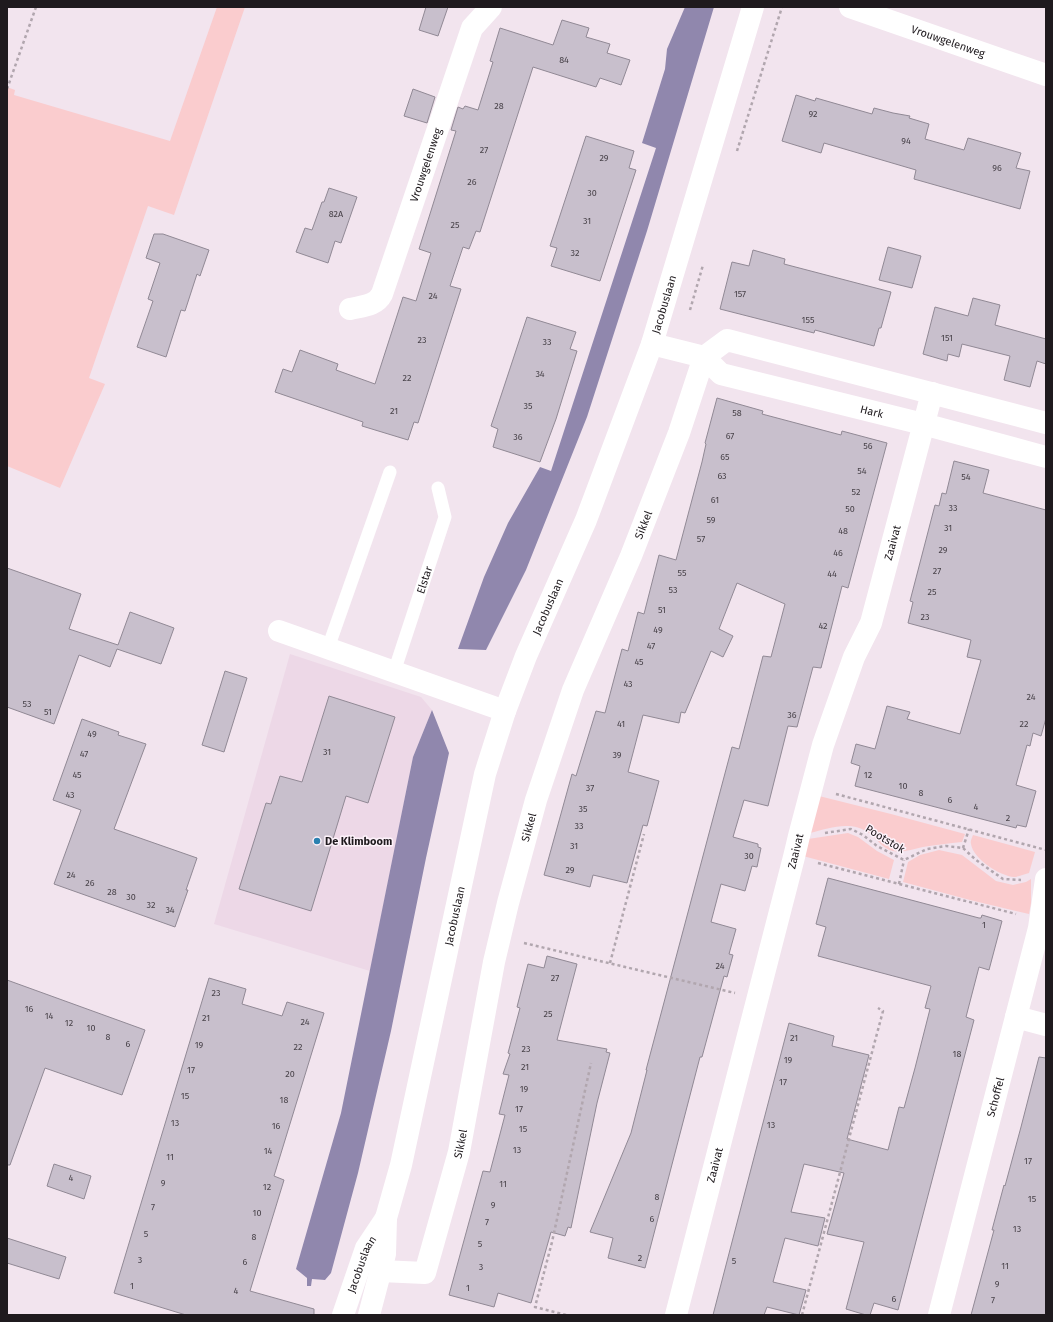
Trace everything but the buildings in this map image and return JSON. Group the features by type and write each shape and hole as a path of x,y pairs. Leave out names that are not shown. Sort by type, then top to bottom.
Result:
{"street":[{"name":"Vrouwgelenweg","path":"350,309 373,304 379,300 382,294 472,28 491,7"},
{"name":"Jacobuslaan","path":"369,1315 385,1254 386,1218 401,1165 485,774 505,711 526,656 586,520 652,344 753,7"},
{"name":"Vrouwgelenweg","path":"850,7 1046,75"},
{"path":"652,344 704,357 727,340 1046,423"},
{"name":"Hark","path":"704,357 721,374 923,424 1046,457"},
{"name":"Sikkel","path":"381,1271 425,1273 459,1152 494,962 508,903 536,800 573,690 631,556 679,433 704,357"},
{"name":"Zaaivat","path":"676,1315 812,788 824,745 854,657 871,623 932,393"},
{"path":"279,631 505,711"},
{"name":"Schoffel","path":"939,1315 1041,921 1046,879"},
{"path":"1016,1017 1046,1025"},
{"name":"Jacobuslaan","path":"344,1315 366,1248 386,1218"}],"lane":[{"path":"328,648 390,472"},
{"name":"Elstar","path":"394,672 445,517 438,488"}],"path":[{"path":"7,89 36,7"},
{"path":"736,156 782,7"},
{"path":"688,315 703,265"},
{"path":"812,788 1046,850"},
{"name":"Pootstok","path":"799,836 851,829 863,835 877,846 904,860 927,849 946,846 964,848"},
{"path":"969,829 964,848 976,860 1003,879 1022,880"},
{"path":"610,963 644,834"},
{"path":"794,857 1041,921"},
{"path":"899,884 904,860"},
{"path":"500,937 758,998"},
{"path":"802,1315 883,1011 878,1008"},
{"path":"566,1315 535,1307 552,1242 591,1063"}],"shaded area":[{"path":"217,7 245,7 174,215 148,206 89,378 105,384 60,488 7,466 7,87 15,90 14,95 170,141"},
{"path":"685,7 714,7 647,231 587,417 526,570 486,650 458,649 484,577 508,523 540,467 551,471 656,148 642,143 665,69 667,49"},
{"name":"De Klimboom","path":"290,654 421,697 432,710 413,757 370,971 214,924"},
{"path":"432,710 449,753 391,1031 358,1173 331,1273 325,1280 312,1279 311,1286 307,1286 307,1278 296,1269 341,1113 413,757"},
{"path":"819,796 965,834 962,842 904,851 893,851 883,846 869,833 855,827 840,826 810,833"},
{"path":"848,833 858,837 877,851 894,860 889,879 803,856 808,839"},
{"path":"973,835 1035,852 1029,873 1018,877 1008,876 988,866 973,850 971,842"},
{"path":"939,850 962,855 996,881 1013,885 1026,882 1031,879 1031,903 1029,914 903,882 908,862 920,855"}],"place":[{"name":"De Klimboom","path":"317,841"}]}
